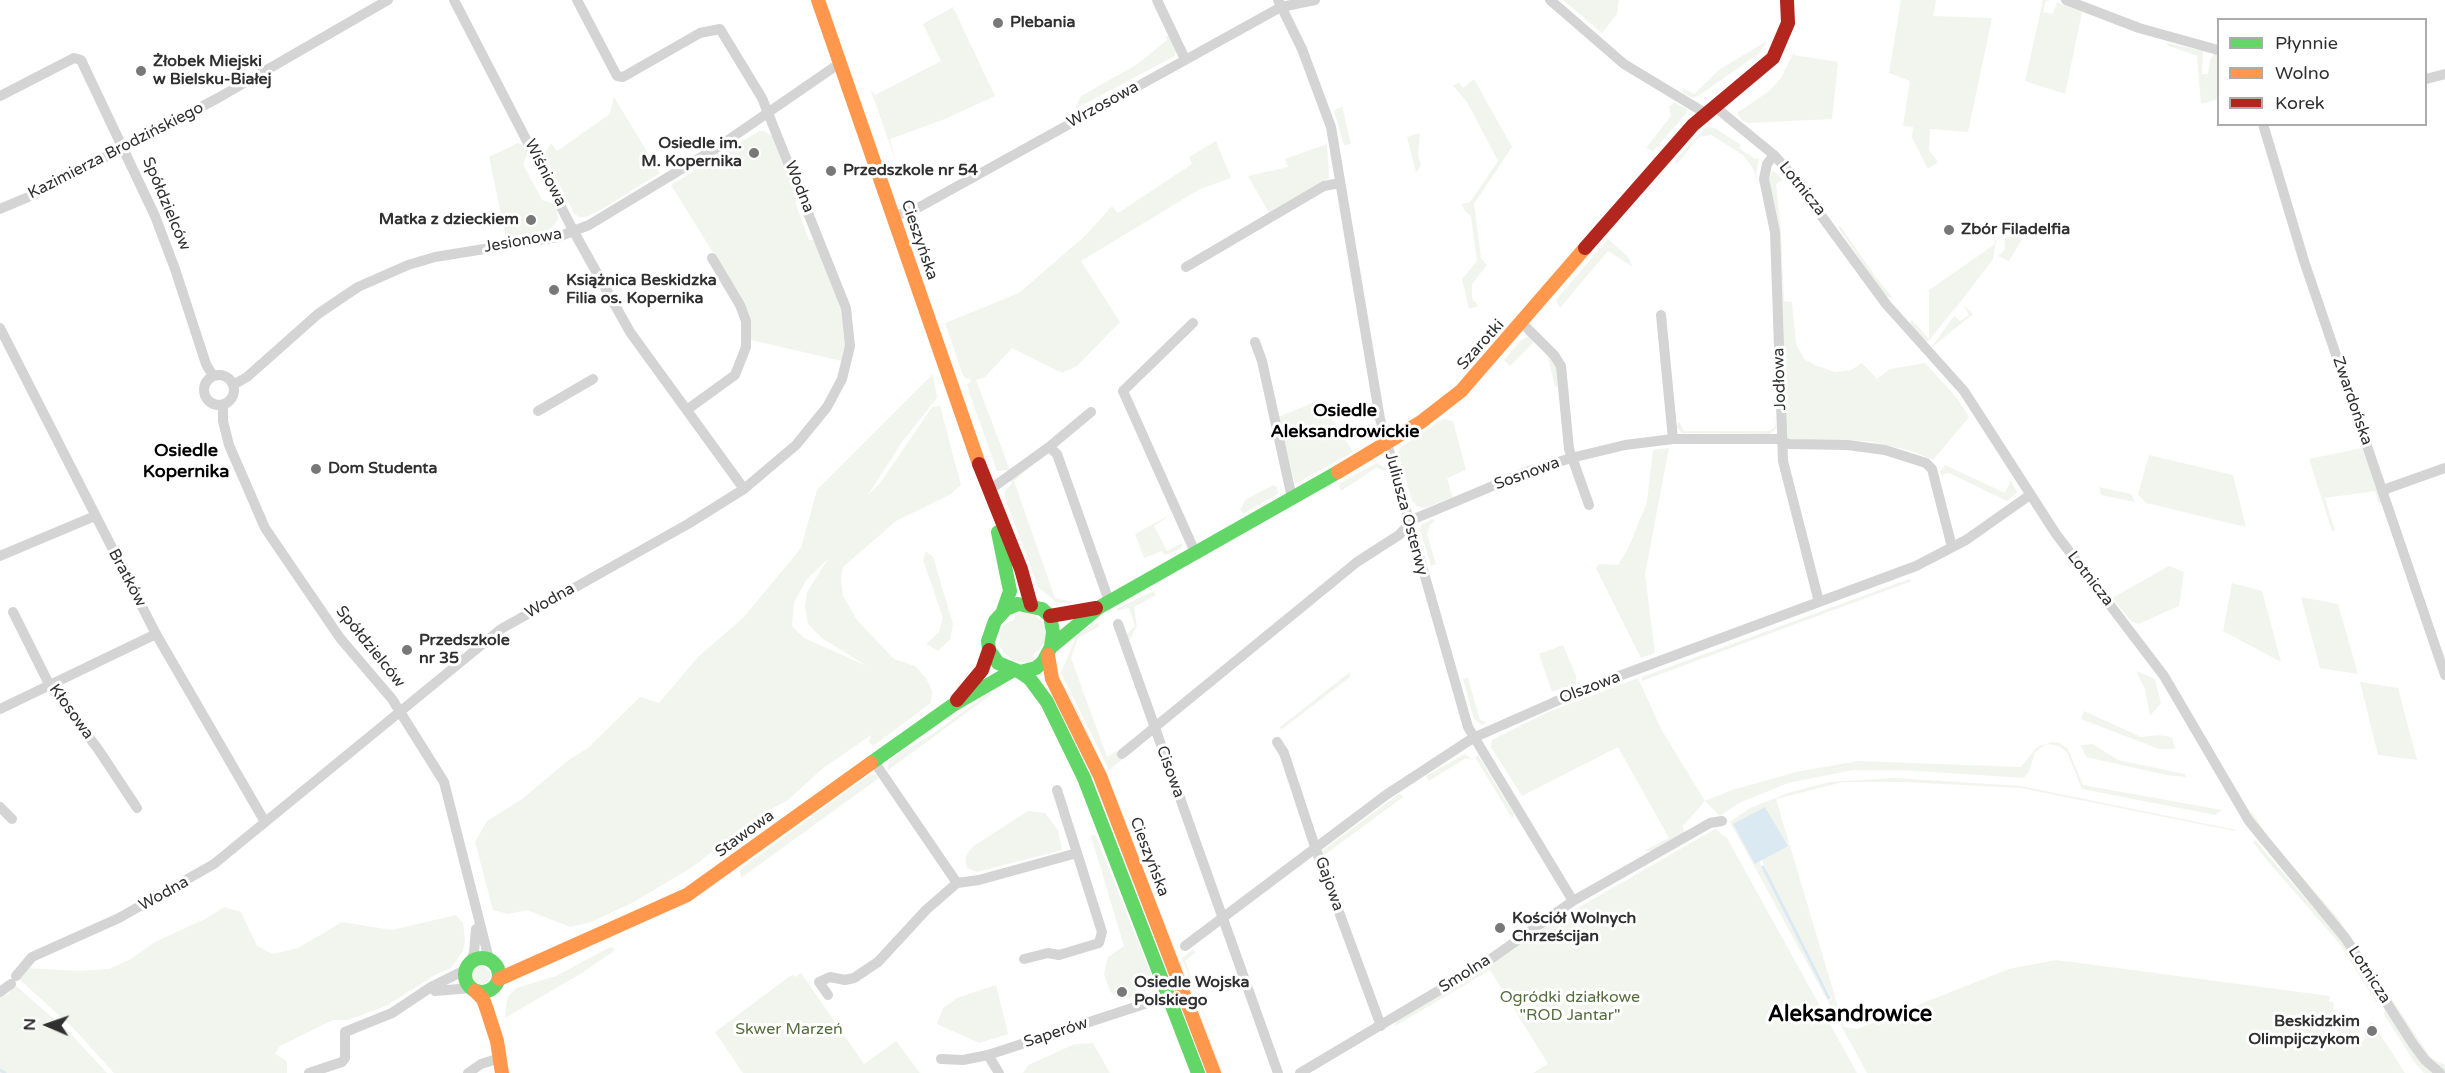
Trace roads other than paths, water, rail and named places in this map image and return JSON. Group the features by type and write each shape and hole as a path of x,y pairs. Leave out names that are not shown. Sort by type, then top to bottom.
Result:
{"street":[{"name":"Kazimierza Brodzińskiego","path":"0,209 218,98 388,0"},
{"name":"Wiśniowa","path":"454,0 574,232 636,340 744,489"},
{"name":"Wodna","path":"0,992 32,957 63,946 185,882 214,864 399,710 501,629 688,524 744,489 796,445 818,421 842,379 850,346 850,325 841,291 768,112 720,29 699,33 623,77 617,76 577,0"},
{"name":"Cieszyńska","path":"818,0 988,491 1022,568 1031,605"},
{"path":"1157,0 1185,59"},
{"name":"Wrzosowa","path":"894,216 916,209 1280,4 1314,0"},
{"name":"Lotnicza","path":"1550,0 1624,64 1709,110 1774,155 1817,208 1886,304 1964,392 2030,495 2084,572 2164,676 2249,821 2346,939 2413,1044 2425,1060 2440,1073"},
{"name":"Szarotki","path":"1049,651 1103,605 1387,444 1461,391 1709,110 1773,58 1788,23 1787,0"},
{"path":"2067,0 2154,33 2217,50"},
{"name":"Juliusza Osterwy","path":"1280,4 1302,49 1324,103 1380,419 1473,738 1573,901"},
{"name":"Spółdzielców","path":"0,96 74,58 81,60 163,237 206,364 213,376"},
{"name":"Jesionowa","path":"233,385 247,377 318,314 376,278 435,257 542,240 574,232 602,219 660,184 840,63"},
{"path":"2427,79 2445,74"},
{"name":"Zwardońska","path":"2264,126 2304,261 2445,675"},
{"name":"Jodłowa","path":"1774,155 1767,164 1764,179 1775,232 1782,441 1786,480 1819,602"},
{"path":"1186,267 1324,186 1340,183"},
{"path":"688,410 735,375 746,347 746,321 740,305 712,258"},
{"path":"1661,315 1673,439"},
{"path":"1193,323 1123,391 1195,552"},
{"path":"1522,323 1554,355 1561,366 1571,458 1589,505"},
{"name":"Bratków","path":"0,328 156,634 266,822"},
{"path":"1255,342 1262,361 1292,498"},
{"path":"222,375 233,385 233,394 223,405 213,404 205,398 205,383 213,376 222,375"},
{"path":"538,411 593,379"},
{"name":"Spółdzielców","path":"223,405 223,421 235,463 264,528 340,638 399,710 444,782 476,916 491,960"},
{"path":"988,491 1049,447 1091,412"},
{"name":"Sosnowa","path":"1122,754 1358,562 1399,535 1409,523 1425,513 1526,472 1571,458 1625,445 1673,439 1782,441 1789,444 1868,447 1926,463 1932,469 1952,547"},
{"path":"1049,447 1057,454 1103,605"},
{"path":"2383,490 2445,468"},
{"name":"Cieszyńska","path":"988,491 1008,572 1010,591 1003,612"},
{"name":"Olszowa","path":"1185,946 1402,784 1473,738 1584,689 1916,566 1952,547 2030,495"},
{"path":"0,556 95,516"},
{"path":"1018,604 1031,605 1042,609 1050,616 1053,632 1049,651 1036,668 1016,672 998,663 989,650 990,631 1003,612 1018,604"},
{"name":"Szarotki","path":"1050,616 1103,605"},
{"name":"Kłosowa","path":"13,612 50,686 98,749 137,808"},
{"name":"Cisowa","path":"1118,624 1223,919"},
{"path":"0,709 156,634"},
{"name":"Stawowa","path":"953,705 982,670 989,650"},
{"name":"Cieszyńska","path":"1049,651 1052,679 1100,776 1214,1073"},
{"name":"Cieszyńska","path":"1016,672 1037,687 1070,748 1100,817 1198,1073"},
{"name":"Stawowa","path":"496,984 539,960 654,912 687,895 953,705 1016,672"},
{"name":"Gajowa","path":"1277,742 1284,753 1315,847 1381,1026"},
{"path":"873,760 957,883"},
{"path":"1024,959 1048,953 1059,955 1099,943 1102,932 1057,790"},
{"path":"0,807 12,819"},
{"name":"Smolna","path":"1300,1073 1485,963 1573,901 1710,823 1722,821"},
{"path":"828,995 819,982 830,977 845,981 854,978 878,962 926,910 957,883 979,880 1077,853"},
{"name":"Spółdzielców","path":"468,966 474,953 476,916"},
{"path":"1223,919 1278,1073"},
{"path":"309,1073 342,1062 345,1058 345,1032 386,1016 479,958 491,960 499,969 496,984 496,1041"},
{"name":"Stawowa","path":"491,960 513,965 539,960"},
{"path":"468,966 465,980 483,999 496,1041 502,1073"},
{"path":"423,994 447,988 485,992 496,984"},
{"name":"Saperów","path":"941,1059 963,1060 988,1055 1169,996"},
{"path":"988,1055 999,1073"},
{"path":"468,1073 481,1064 500,1058"}],"waterway":[{"path":"1763,867 1829,998"},
{"path":"0,1070 5,1073"}],"place":[{"name":"Plebania","path":"998,23"},
{"name":"Żłobek Miejski w Bielsku-Białej","path":"141,71"},
{"name":"Osiedle im. M. Kopernika","path":"754,153"},
{"name":"Przedszkole nr 54","path":"831,171"},
{"name":"Matka z dzieckiem","path":"531,220"},
{"name":"Zbór Filadelfia","path":"1949,230"},
{"name":"Książnica Beskidzka Filia os. Kopernika","path":"554,290"},
{"name":"Dom Studenta","path":"316,469"},
{"name":"Przedszkole nr 35","path":"407,650"},
{"name":"Kościół Wolnych Chrześcijan","path":"1500,928"},
{"name":"Osiedle Wojska Polskiego","path":"1122,992"},
{"name":"Beskidzkim Olimpijczykom","path":"2372,1031"}],"district":[{"name":"Osiedle Aleksandrowickie","path":"1345,421"},
{"name":"Osiedle Kopernika","path":"186,461"},
{"name":"Aleksandrowice","path":"1850,1015"}],"park label":[{"name":"Ogródki działkowe \"ROD Jantar\"","path":"1570,1007"},
{"name":"Skwer Marzeń","path":"789,1030"}]}
